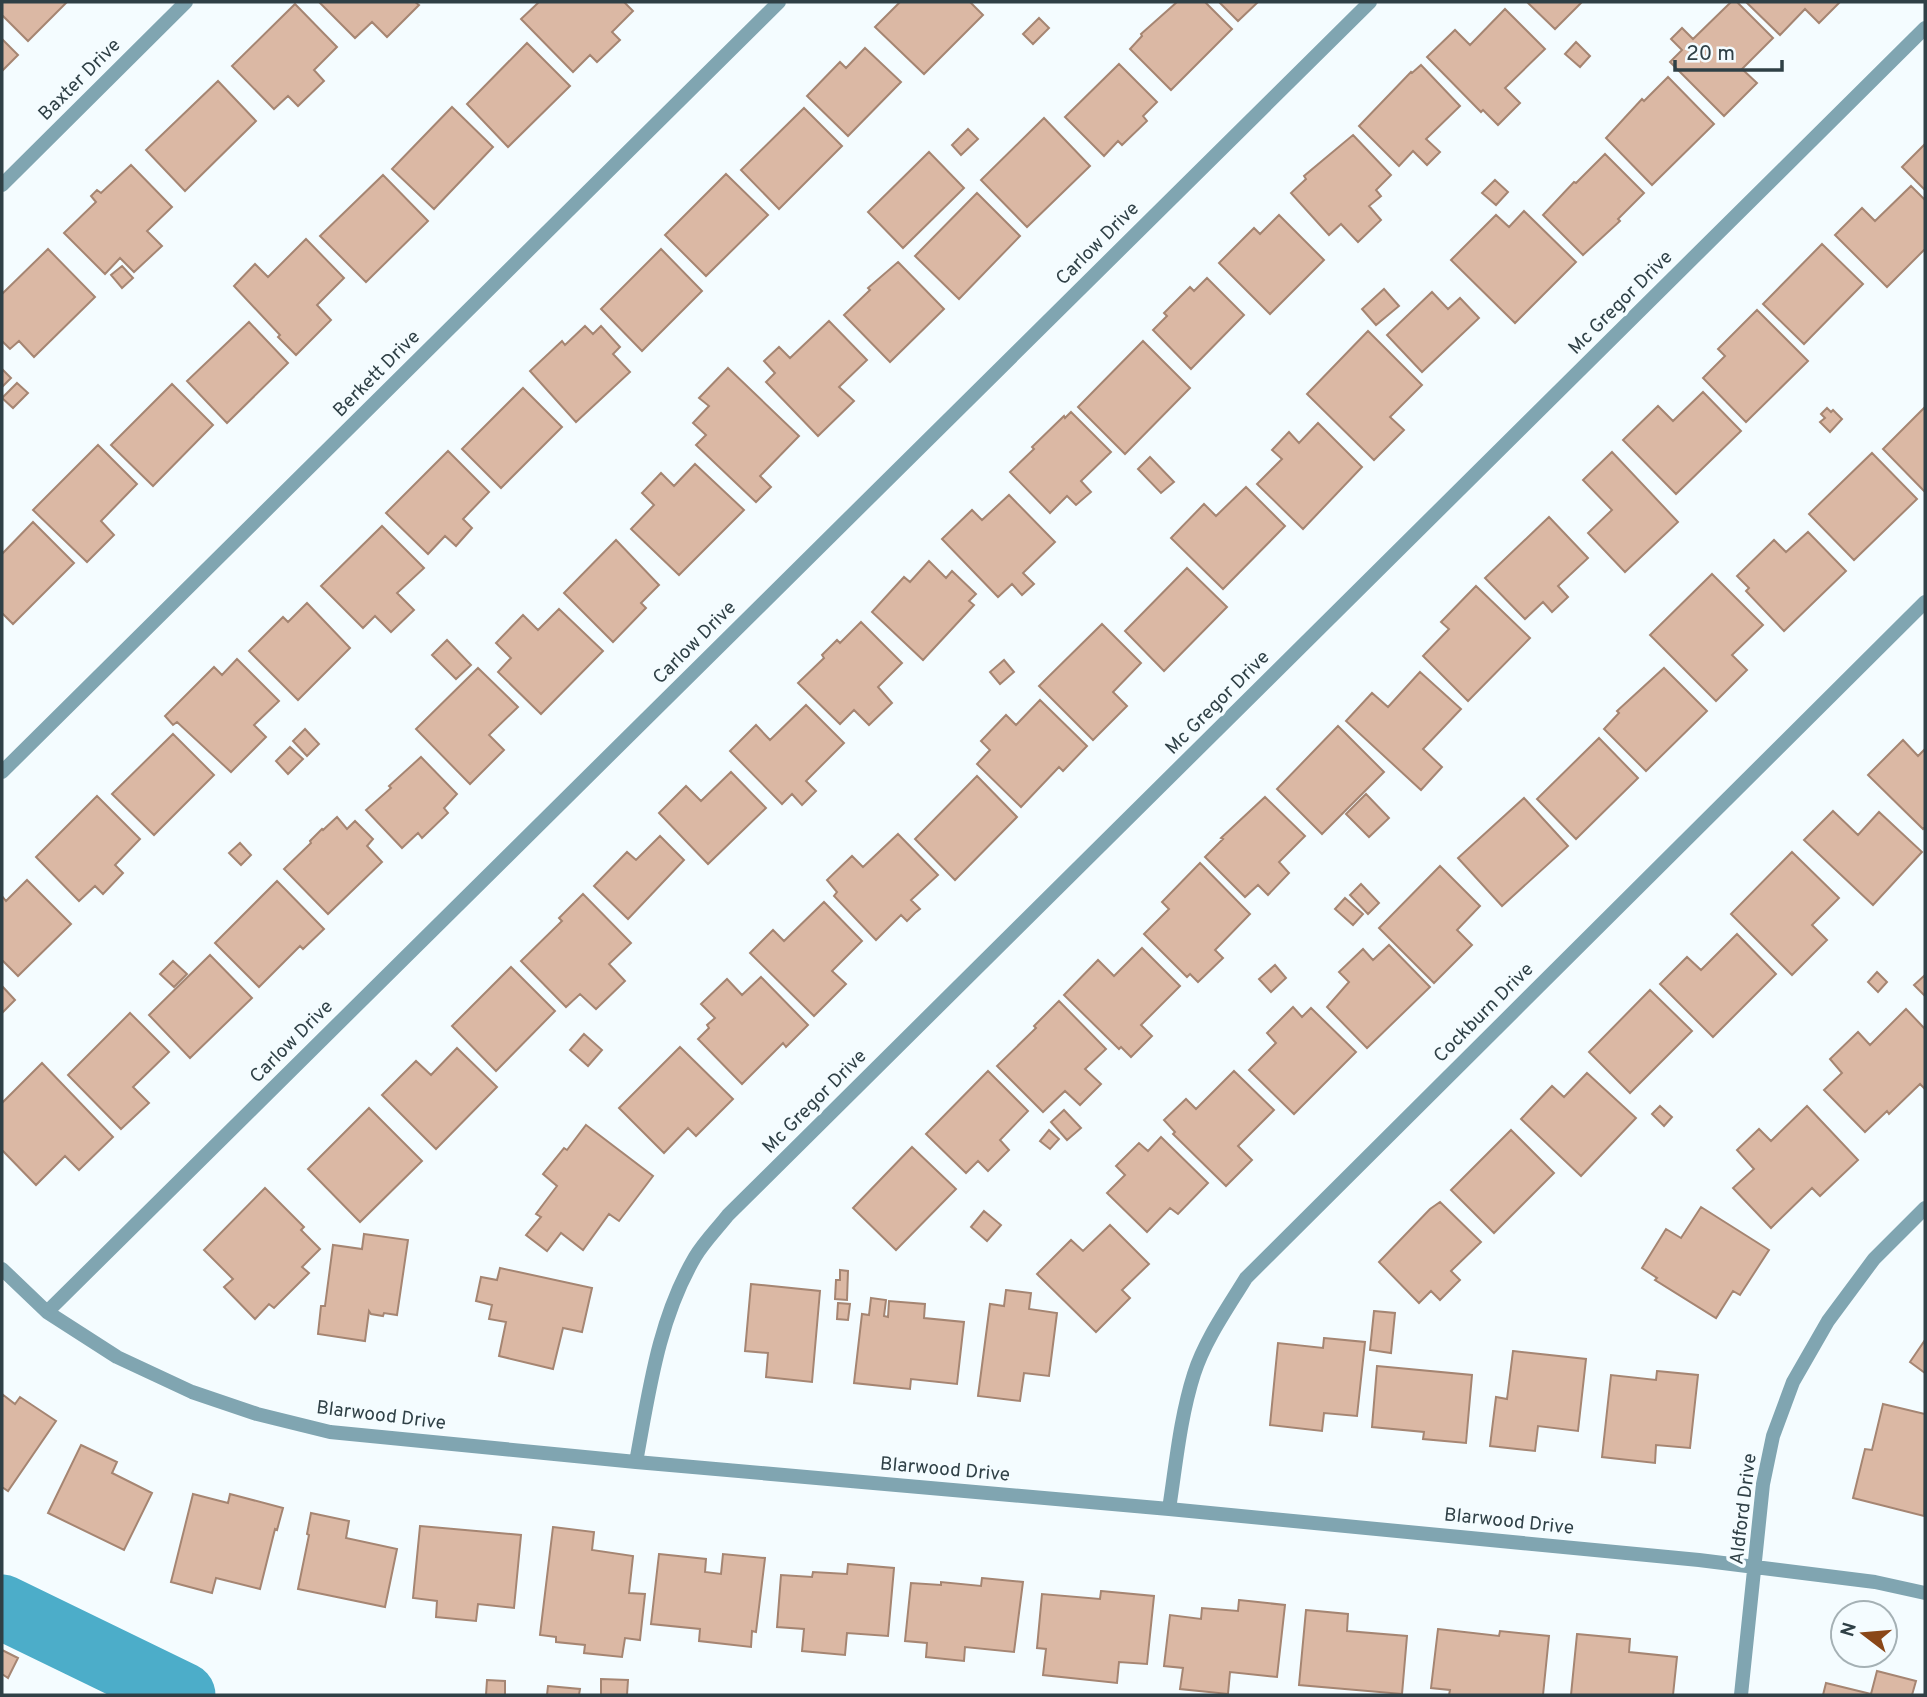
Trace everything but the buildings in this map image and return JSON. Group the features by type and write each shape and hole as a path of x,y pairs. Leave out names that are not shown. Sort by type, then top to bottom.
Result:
{"street":[{"name":"Baxter Drive","path":"2,185 186,2"},
{"name":"Berkett Drive","path":"2,772 779,2"},
{"name":"Carlow Drive","path":"47,1312 1370,2"},
{"name":"Mc Gregor Drive","path":"636,1462 658,1346 673,1300 696,1255 728,1215 1925,28"},
{"name":"Cockburn Drive","path":"1169,1509 1183,1419 1194,1373 1214,1330 1245,1278 1925,602"},
{"name":"Aldford Drive","path":"1741,1695 1763,1484 1773,1436 1793,1382 1828,1321 1874,1259 1925,1208"},
{"name":"Blarwood Drive","path":"2,1269 47,1312 117,1357 192,1392 257,1414 330,1432 1169,1509 1756,1567 1875,1582 1925,1592"}],"waterway":[{"path":"2,1607 183,1695"}]}
